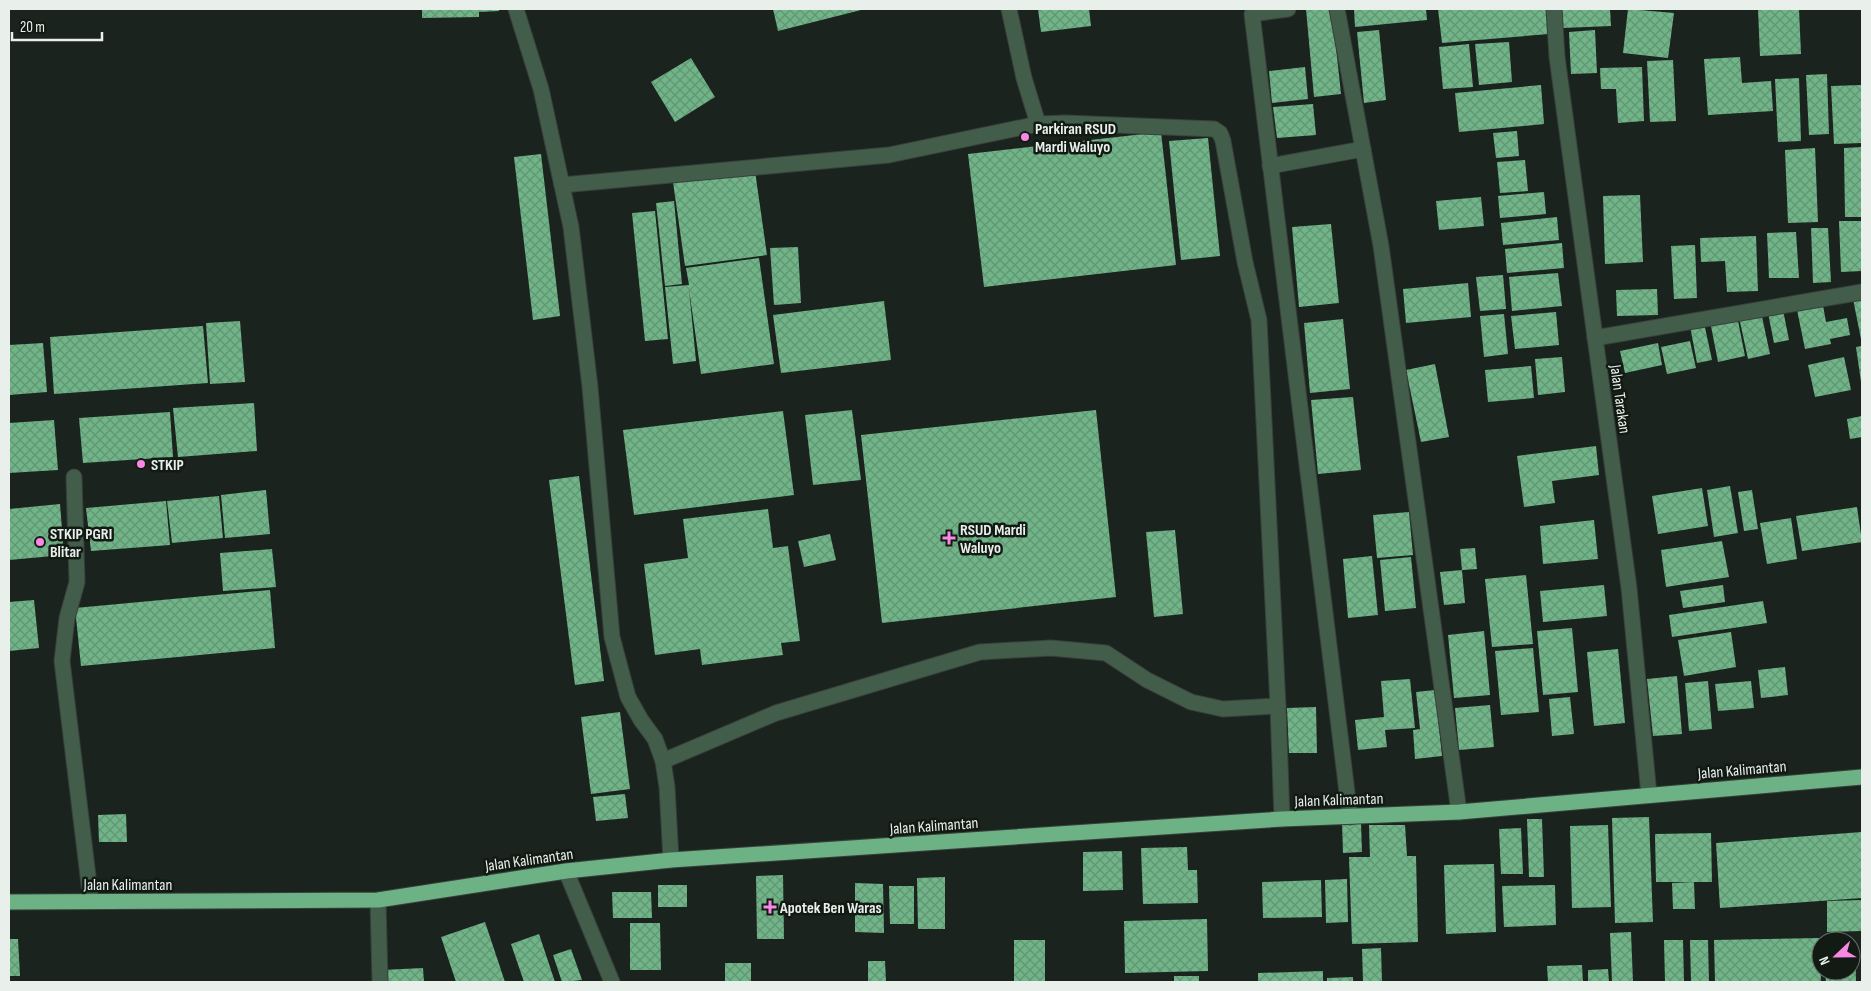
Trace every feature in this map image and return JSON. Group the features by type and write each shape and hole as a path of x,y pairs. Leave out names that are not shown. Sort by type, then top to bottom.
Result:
{"highway":[{"name":"Jalan Kalimantan","path":"9,902 378,900 566,871 671,860 1282,819 1459,812 1862,777"}],"street":[{"path":"516,9 540,89 571,227 590,387 612,637 628,697 641,720 655,739 663,761 667,787 671,860"},
{"path":"1009,9 1026,86 1038,124"},
{"path":"1288,9 1252,14 1350,816"},
{"path":"1337,9 1381,246 1459,812"},
{"name":"Jalan Tarakan","path":"1554,9 1557,57 1629,588 1649,795"},
{"path":"562,185 889,155 1038,124 1066,123 1214,129 1220,133 1245,262 1259,320 1282,819"},
{"path":"1270,166 1363,149"},
{"path":"1595,338 1862,292"},
{"path":"74,478 77,582 67,618 62,661 91,901"},
{"path":"663,761 776,713 980,652 1051,648 1106,653 1147,680 1191,702 1222,710 1278,706"},
{"path":"566,871 612,982"},
{"path":"378,900 380,982"}],"building":[{"path":"422,9 499,9 499,11 479,12 479,17 422,18"},
{"path":"773,9 865,9 778,31"},
{"path":"1038,9 1089,9 1091,26 1041,32"},
{"path":"1306,9 1332,9 1341,94 1314,97"},
{"path":"1354,9 1426,9 1427,20 1355,27"},
{"path":"1438,9 1546,9 1549,34 1442,43"},
{"path":"1562,9 1610,9 1611,26 1563,28"},
{"path":"1628,9 1674,13 1668,58 1623,53"},
{"path":"1758,9 1799,9 1801,54 1760,56"},
{"path":"1379,30 1386,100 1364,103 1357,32"},
{"path":"1595,30 1597,73 1571,74 1569,32"},
{"path":"1509,42 1512,82 1479,85 1475,44"},
{"path":"1469,44 1473,87 1443,89 1439,47"},
{"path":"1740,57 1742,83 1771,81 1773,111 1708,115 1704,59"},
{"path":"691,58 715,97 675,122 651,82"},
{"path":"1673,60 1676,121 1650,122 1647,61"},
{"path":"1305,67 1308,99 1272,103 1269,71"},
{"path":"1642,67 1644,121 1618,123 1616,89 1601,89 1600,68"},
{"path":"1827,74 1829,134 1809,135 1806,75"},
{"path":"1799,78 1801,141 1778,142 1775,79"},
{"path":"1541,85 1544,124 1459,132 1455,93"},
{"path":"1862,85 1862,143 1834,144 1831,86"},
{"path":"1313,104 1316,135 1277,138 1273,107"},
{"path":"1517,131 1519,156 1496,158 1493,133"},
{"path":"1161,132 1176,265 984,287 968,154"},
{"path":"1208,138 1220,256 1181,260 1169,141"},
{"path":"1862,147 1862,217 1845,217 1844,148"},
{"path":"1815,148 1818,222 1788,223 1785,150"},
{"path":"541,154 560,316 533,320 514,157"},
{"path":"1525,160 1528,191 1500,193 1497,162"},
{"path":"755,171 767,255 685,266 673,182"},
{"path":"1544,192 1546,214 1500,218 1498,196"},
{"path":"1640,195 1643,262 1605,264 1603,196"},
{"path":"1481,197 1484,226 1439,230 1436,201"},
{"path":"674,201 682,284 665,286 656,203"},
{"path":"655,211 668,339 645,341 632,213"},
{"path":"1557,217 1559,240 1503,245 1501,223"},
{"path":"1839,221 1862,221 1862,271 1841,272"},
{"path":"1331,224 1339,303 1299,307 1292,227"},
{"path":"1811,228 1828,228 1831,282 1813,283"},
{"path":"1796,232 1799,278 1769,278 1767,233"},
{"path":"1756,236 1758,291 1727,292 1725,261 1701,262 1700,238"},
{"path":"1562,243 1564,268 1507,273 1505,249"},
{"path":"1695,245 1697,298 1674,299 1671,246"},
{"path":"798,247 801,303 774,305 770,248"},
{"path":"759,258 774,364 701,374 689,289 696,361 673,364 665,287 689,285 686,268"},
{"path":"1558,273 1562,306 1512,311 1509,277"},
{"path":"1503,275 1506,309 1480,311 1476,277"},
{"path":"1468,283 1471,317 1406,323 1403,289"},
{"path":"1657,289 1658,315 1617,316 1616,290"},
{"path":"1862,297 1862,339 1861,339 1853,299"},
{"path":"1822,300 1826,322 1847,318 1850,335 1830,339 1831,344 1805,349 1796,305"},
{"path":"884,301 891,360 781,373 773,315"},
{"path":"1783,310 1789,340 1774,343 1768,313"},
{"path":"1556,312 1559,345 1515,349 1511,316"},
{"path":"1761,312 1770,354 1748,359 1739,317"},
{"path":"1504,314 1508,354 1484,357 1480,316"},
{"path":"1737,316 1745,356 1718,362 1710,321"},
{"path":"1343,319 1350,389 1310,393 1304,323"},
{"path":"240,321 245,382 210,384 206,323"},
{"path":"1704,323 1712,360 1697,363 1690,326"},
{"path":"203,326 208,383 54,394 50,337"},
{"path":"1690,341 1696,368 1667,374 1661,347"},
{"path":"43,343 47,392 9,395 9,345"},
{"path":"1658,343 1662,365 1625,373 1620,351"},
{"path":"1862,346 1862,382 1861,382 1856,347"},
{"path":"1562,357 1565,392 1538,395 1535,359"},
{"path":"1844,357 1851,390 1815,397 1808,365"},
{"path":"1435,364 1449,437 1421,442 1406,370"},
{"path":"1531,366 1534,398 1488,402 1485,370"},
{"path":"1353,397 1361,470 1318,474 1311,400"},
{"path":"254,403 257,451 178,457 173,408"},
{"path":"852,410 861,480 813,485 805,415"},
{"path":"1096,410 1116,597 882,623 861,435"},
{"path":"783,411 794,495 634,515 623,430"},
{"path":"170,412 173,457 83,463 79,418"},
{"path":"1862,416 1862,437 1850,439 1847,419"},
{"path":"54,420 58,470 9,473 9,423"},
{"path":"1596,446 1599,475 1552,481 1555,503 1524,507 1517,456"},
{"path":"579,476 604,681 575,685 549,480"},
{"path":"1730,486 1738,533 1714,537 1707,490"},
{"path":"1702,488 1708,526 1658,534 1652,496"},
{"path":"266,490 270,534 225,538 221,495"},
{"path":"1752,490 1758,529 1744,531 1738,492"},
{"path":"219,496 223,538 172,543 167,501"},
{"path":"166,501 170,545 91,551 86,508"},
{"path":"60,504 64,555 9,560 9,509"},
{"path":"1857,507 1862,542 1802,551 1796,516"},
{"path":"768,509 773,548 788,546 800,641 781,643 783,655 702,665 700,649 655,655 644,564 688,558 683,519"},
{"path":"1409,512 1413,555 1377,558 1373,515"},
{"path":"1791,518 1797,559 1767,564 1760,523"},
{"path":"1594,520 1598,559 1543,564 1540,526"},
{"path":"1175,530 1183,614 1154,617 1146,532"},
{"path":"830,534 836,560 804,567 798,541"},
{"path":"1722,541 1729,577 1666,587 1661,550"},
{"path":"1475,548 1477,569 1462,570 1460,549"},
{"path":"272,549 276,587 223,591 220,553"},
{"path":"1372,556 1378,615 1348,618 1343,559"},
{"path":"1411,557 1416,608 1385,611 1380,560"},
{"path":"1462,570 1465,603 1444,605 1440,572"},
{"path":"1526,575 1533,644 1492,647 1485,579"},
{"path":"1604,585 1607,616 1543,622 1540,591"},
{"path":"1723,585 1725,602 1683,608 1680,591"},
{"path":"270,590 275,648 81,666 75,608"},
{"path":"34,600 39,648 9,651 9,602"},
{"path":"1763,601 1767,623 1672,637 1669,615"},
{"path":"1572,628 1578,692 1543,695 1537,631"},
{"path":"1484,631 1490,695 1454,698 1448,635"},
{"path":"1731,632 1736,667 1684,676 1678,640"},
{"path":"1533,648 1539,712 1501,715 1495,651"},
{"path":"1618,649 1625,723 1594,726 1587,652"},
{"path":"1785,667 1788,695 1761,698 1758,670"},
{"path":"1677,676 1682,734 1653,736 1647,679"},
{"path":"1410,679 1415,728 1385,730 1387,747 1358,750 1355,720 1384,717 1381,681"},
{"path":"1708,681 1712,729 1689,731 1685,683"},
{"path":"1751,681 1754,708 1718,711 1715,684"},
{"path":"1435,690 1442,756 1415,759 1413,730 1420,729 1416,692"},
{"path":"1570,697 1574,734 1552,736 1549,699"},
{"path":"1490,705 1494,747 1459,750 1455,708"},
{"path":"1316,707 1317,753 1289,753 1287,708"},
{"path":"620,712 630,789 591,794 581,717"},
{"path":"625,794 628,818 596,821 593,797"},
{"path":"126,814 127,842 99,842 98,815"},
{"path":"1649,817 1653,922 1615,923 1612,818"},
{"path":"1527,819 1542,819 1544,877 1529,877"},
{"path":"1342,823 1361,823 1362,852 1343,853"},
{"path":"1369,825 1405,825 1407,856 1416,856 1418,942 1352,944 1349,857 1370,857"},
{"path":"1608,825 1611,907 1572,908 1570,826"},
{"path":"1521,828 1523,874 1501,874 1499,829"},
{"path":"1862,832 1862,898 1720,908 1716,843"},
{"path":"1711,833 1712,882 1656,882 1655,834"},
{"path":"1187,847 1188,870 1197,870 1198,903 1143,904 1141,848"},
{"path":"1122,851 1123,890 1083,891 1083,852"},
{"path":"1494,864 1496,932 1446,934 1444,865"},
{"name":"Apotek Ben Waras","path":"783,875 784,939 757,939 756,876"},
{"path":"945,877 945,929 918,929 917,878"},
{"path":"1347,879 1348,922 1326,923 1325,880"},
{"path":"1321,880 1322,917 1263,918 1262,882"},
{"path":"1694,882 1695,909 1673,909 1672,883"},
{"path":"855,883 883,884 884,933 855,932"},
{"path":"658,885 687,885 687,907 658,907"},
{"path":"1555,885 1556,925 1504,927 1502,886"},
{"path":"889,886 914,886 914,924 890,924"},
{"path":"612,892 651,892 652,918 613,918"},
{"path":"1862,900 1862,931 1827,931 1827,901"},
{"path":"1207,919 1208,971 1125,973 1124,921"},
{"path":"485,922 505,982 456,982 441,937"},
{"path":"630,923 660,923 661,970 630,970"},
{"path":"1631,932 1633,982 1612,982 1610,933"},
{"path":"539,934 555,982 524,982 511,944"},
{"path":"1811,938 1811,981 1821,982 1715,982 1714,940"},
{"path":"9,939 18,939 20,976 9,976"},
{"path":"1014,940 1045,940 1045,982 1014,982"},
{"path":"1664,940 1683,940 1684,982 1665,982"},
{"path":"1690,940 1708,940 1709,982 1691,982"},
{"path":"1381,948 1382,982 1363,982 1362,949"},
{"path":"571,949 582,980 562,982 553,955"},
{"path":"868,961 885,961 886,982 868,982"},
{"path":"725,963 751,963 751,982 725,982"},
{"path":"1582,965 1583,982 1548,982 1547,966"},
{"path":"423,968 424,982 382,982 382,970"},
{"path":"1608,969 1609,982 1588,982 1588,970"},
{"path":"1323,971 1323,982 1258,982 1258,973"},
{"path":"1174,976 1199,976 1199,982 1174,982"},
{"path":"1353,977 1353,982 1327,982 1327,978"},
{"path":"1826,981 1856,982 1826,982"}],"place":[{"name":"Parkiran RSUD Mardi Waluyo","path":"1025,137"},
{"name":"STKIP","path":"141,464"},
{"name":"RSUD Mardi Waluyo","path":"949,538"},
{"name":"STKIP PGRI Blitar","path":"40,542"},
{"name":"Apotek Ben Waras","path":"770,907"}]}
